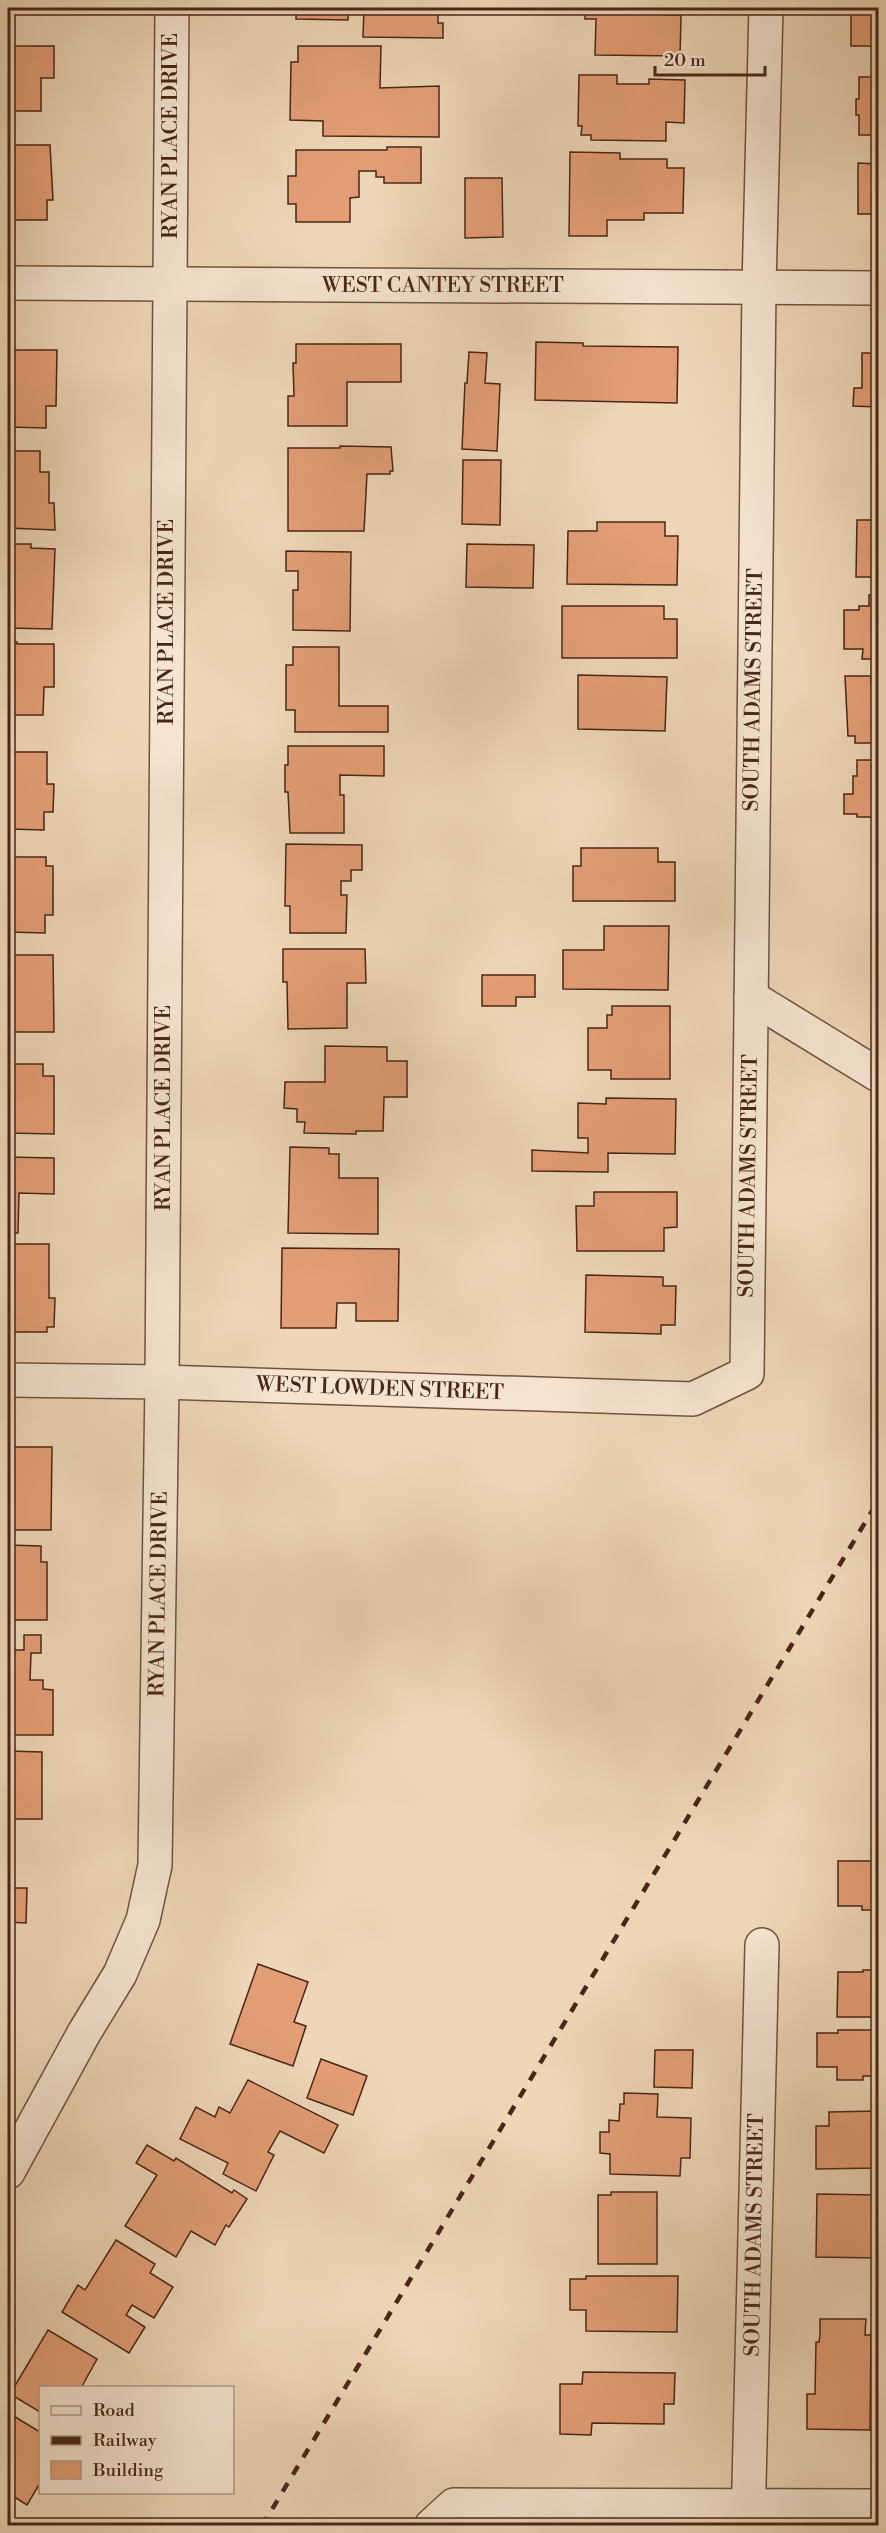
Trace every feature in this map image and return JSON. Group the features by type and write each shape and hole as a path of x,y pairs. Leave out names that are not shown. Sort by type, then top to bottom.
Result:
{"street":[{"name":"RYAN PLACE DRIVE","path":"8,2172 84,2033 120,1974 143,1920 155,1865 162,1382 172,8"},
{"name":"SOUTH ADAMS STREET","path":"747,1373 759,287 766,8"},
{"name":"WEST CANTEY STREET","path":"8,283 879,288"},
{"path":"751,997 879,1075"},
{"name":"WEST LOWDEN STREET","path":"8,1380 162,1382 693,1399 747,1373"},
{"name":"SOUTH ADAMS STREET","path":"748,2515 762,1945"},
{"path":"442,2515 748,2515 879,2505"}],"building":[{"path":"8,8 36,8 36,12 12,12 12,18 8,18"},
{"path":"296,8 348,8 348,20 296,19"},
{"path":"364,8 438,8 438,23 443,23 443,38 363,37"},
{"path":"585,8 666,8 666,15 681,15 680,56 595,55 596,19 585,19"},
{"path":"865,8 878,8 878,46 851,46 851,13 865,13"},
{"path":"8,46 54,46 54,78 41,78 41,111 8,111"},
{"path":"298,46 381,46 380,88 439,86 439,137 323,136 323,121 290,120 291,62 298,62"},
{"path":"579,75 617,75 617,84 649,84 649,79 685,80 684,123 666,122 666,141 591,140 591,135 581,135 582,126 578,126"},
{"path":"859,77 878,77 878,135 859,135 856,99 859,99"},
{"path":"8,145 50,145 53,200 47,200 47,220 8,220"},
{"path":"387,147 421,147 421,183 384,183 384,177 376,177 376,171 359,171 359,197 350,198 350,222 296,222 296,204 288,204 288,176 296,176 296,150 387,150"},
{"path":"570,152 620,153 620,159 667,159 667,168 684,168 683,213 644,213 644,220 607,220 607,236 569,236"},
{"path":"858,163 878,164 878,214 858,214"},
{"path":"465,178 502,178 503,237 465,238"},
{"path":"536,342 583,343 583,346 678,347 677,403 535,400"},
{"path":"296,344 401,344 401,382 347,382 347,426 288,426 288,396 294,396 293,363 296,363"},
{"path":"8,350 57,350 56,406 46,406 46,428 8,427"},
{"path":"469,352 487,353 485,383 500,384 497,451 462,449"},
{"path":"862,353 878,353 878,407 853,406 854,388 862,388"},
{"path":"340,446 391,447 393,471 390,471 390,474 367,474 364,531 288,531 288,448 340,448"},
{"path":"8,451 40,451 40,472 49,472 49,503 54,503 55,530 8,528"},
{"path":"463,460 501,460 500,525 462,524"},
{"path":"857,520 878,520 878,577 856,577"},
{"path":"597,522 665,522 665,536 678,536 677,585 567,584 568,531 597,531"},
{"path":"8,544 31,544 31,548 55,549 52,629 8,628"},
{"path":"467,544 534,545 533,588 466,587"},
{"path":"286,551 351,552 350,631 293,630 293,590 298,590 298,571 286,571"},
{"path":"869,595 878,595 878,659 862,659 863,649 844,649 844,610 859,610 859,606 869,606"},
{"path":"562,606 664,606 664,619 677,619 677,658 562,658"},
{"path":"8,642 54,644 54,687 44,687 43,715 14,715 14,735 8,735"},
{"path":"293,647 339,647 339,706 388,706 388,732 295,732 295,710 286,710 286,665 293,665"},
{"path":"578,675 667,677 665,731 578,729"},
{"path":"845,676 871,676 871,681 878,681 878,743 855,743 855,736 848,736"},
{"path":"288,746 384,746 384,776 340,775 340,795 344,795 344,833 290,833 288,792 285,792"},
{"path":"8,752 47,752 47,784 54,784 53,812 44,812 44,830 8,829"},
{"path":"857,760 878,760 878,817 857,817 857,814 844,814 844,794 853,794 853,776 857,776"},
{"path":"286,844 362,845 362,870 351,870 351,881 341,881 341,895 347,895 346,933 290,933 290,906 285,906"},
{"path":"581,848 658,848 658,862 675,862 675,901 573,901 573,866 581,866"},
{"path":"8,857 46,857 46,866 53,866 53,915 45,915 45,933 8,932"},
{"path":"875,888 878,888 878,940 873,940"},
{"path":"604,926 669,926 668,990 563,989 563,950 604,950"},
{"path":"283,949 365,949 366,983 347,983 347,1028 288,1029 287,982 283,982"},
{"path":"8,955 53,955 54,1032 8,1032"},
{"path":"482,975 535,975 535,997 516,997 516,1006 482,1006"},
{"path":"612,1006 670,1006 670,1079 611,1079 611,1070 588,1070 588,1028 607,1028 607,1015 612,1015"},
{"path":"325,1046 387,1047 387,1061 407,1061 407,1097 384,1097 383,1131 356,1131 356,1134 304,1133 305,1122 297,1122 297,1109 284,1108 285,1082 325,1082"},
{"path":"8,1064 43,1064 43,1076 54,1076 54,1134 8,1133"},
{"path":"606,1098 676,1099 675,1154 608,1153 608,1172 532,1171 532,1150 588,1153 588,1138 578,1138 578,1103 606,1104"},
{"path":"290,1147 329,1148 329,1154 339,1154 339,1178 378,1178 378,1234 288,1233"},
{"path":"8,1157 54,1158 54,1194 19,1193 18,1233 8,1233"},
{"path":"594,1192 677,1192 677,1227 664,1228 664,1251 577,1251 576,1206 594,1206"},
{"path":"8,1244 49,1244 49,1298 55,1298 54,1327 47,1327 47,1332 8,1332"},
{"path":"282,1248 399,1249 398,1321 356,1321 356,1303 337,1303 336,1328 281,1328"},
{"path":"586,1275 663,1277 663,1286 676,1286 675,1325 661,1325 661,1334 585,1332"},
{"path":"8,1447 52,1447 51,1530 8,1530"},
{"path":"8,1545 41,1546 41,1562 47,1562 47,1620 12,1620 12,1626 8,1626"},
{"path":"24,1635 41,1635 41,1653 31,1653 30,1680 43,1680 43,1689 53,1690 53,1735 8,1735 8,1650 24,1650"},
{"path":"8,1751 42,1752 42,1819 8,1819"},
{"path":"838,1861 878,1861 878,1910 862,1910 862,1906 838,1906"},
{"path":"8,1888 27,1888 26,1923 8,1922"},
{"path":"258,1964 308,1982 294,2022 306,2026 293,2066 230,2044"},
{"path":"863,1970 878,1970 878,2017 837,2017 838,1972 863,1972"},
{"path":"838,2030 878,2030 878,2076 863,2076 863,2080 837,2080 837,2067 817,2067 817,2033 838,2033"},
{"path":"655,2050 693,2050 692,2088 654,2087"},
{"path":"321,2059 367,2076 353,2115 307,2098"},
{"path":"248,2080 338,2125 324,2153 280,2131 268,2152 274,2155 256,2191 223,2174 228,2163 180,2139 196,2107 215,2117 219,2107 230,2113"},
{"path":"624,2093 658,2094 657,2117 691,2118 690,2158 681,2158 680,2176 610,2174 610,2154 600,2153 600,2132 609,2132 609,2120 619,2121 620,2104 624,2104"},
{"path":"878,2111 878,2168 816,2169 816,2126 829,2126 829,2112"},
{"path":"147,2145 174,2161 176,2158 232,2193 234,2190 247,2199 229,2227 226,2225 215,2245 191,2231 176,2257 125,2226 157,2175 136,2163"},
{"path":"611,2192 657,2192 657,2264 598,2264 598,2195 611,2195"},
{"path":"817,2194 878,2195 878,2258 816,2257"},
{"path":"116,2240 155,2264 150,2273 173,2287 154,2318 132,2305 126,2315 145,2327 129,2353 62,2312 78,2285 85,2290"},
{"path":"586,2276 678,2276 677,2332 586,2331 586,2310 570,2310 570,2279 586,2279"},
{"path":"820,2319 866,2319 865,2335 871,2335 870,2430 807,2429 807,2394 815,2394 816,2342 819,2342"},
{"path":"48,2330 97,2359 82,2386 39,2386 39,2411 10,2394"},
{"path":"583,2372 675,2373 674,2404 664,2404 664,2424 592,2423 591,2435 560,2434 560,2384 582,2384"},
{"path":"12,2415 39,2431 39,2485 27,2505 8,2493 8,2422"},
{"path":"8,2517 21,2526 8,2526"}],"railway":[{"path":"262,2526 878,1501"}]}
